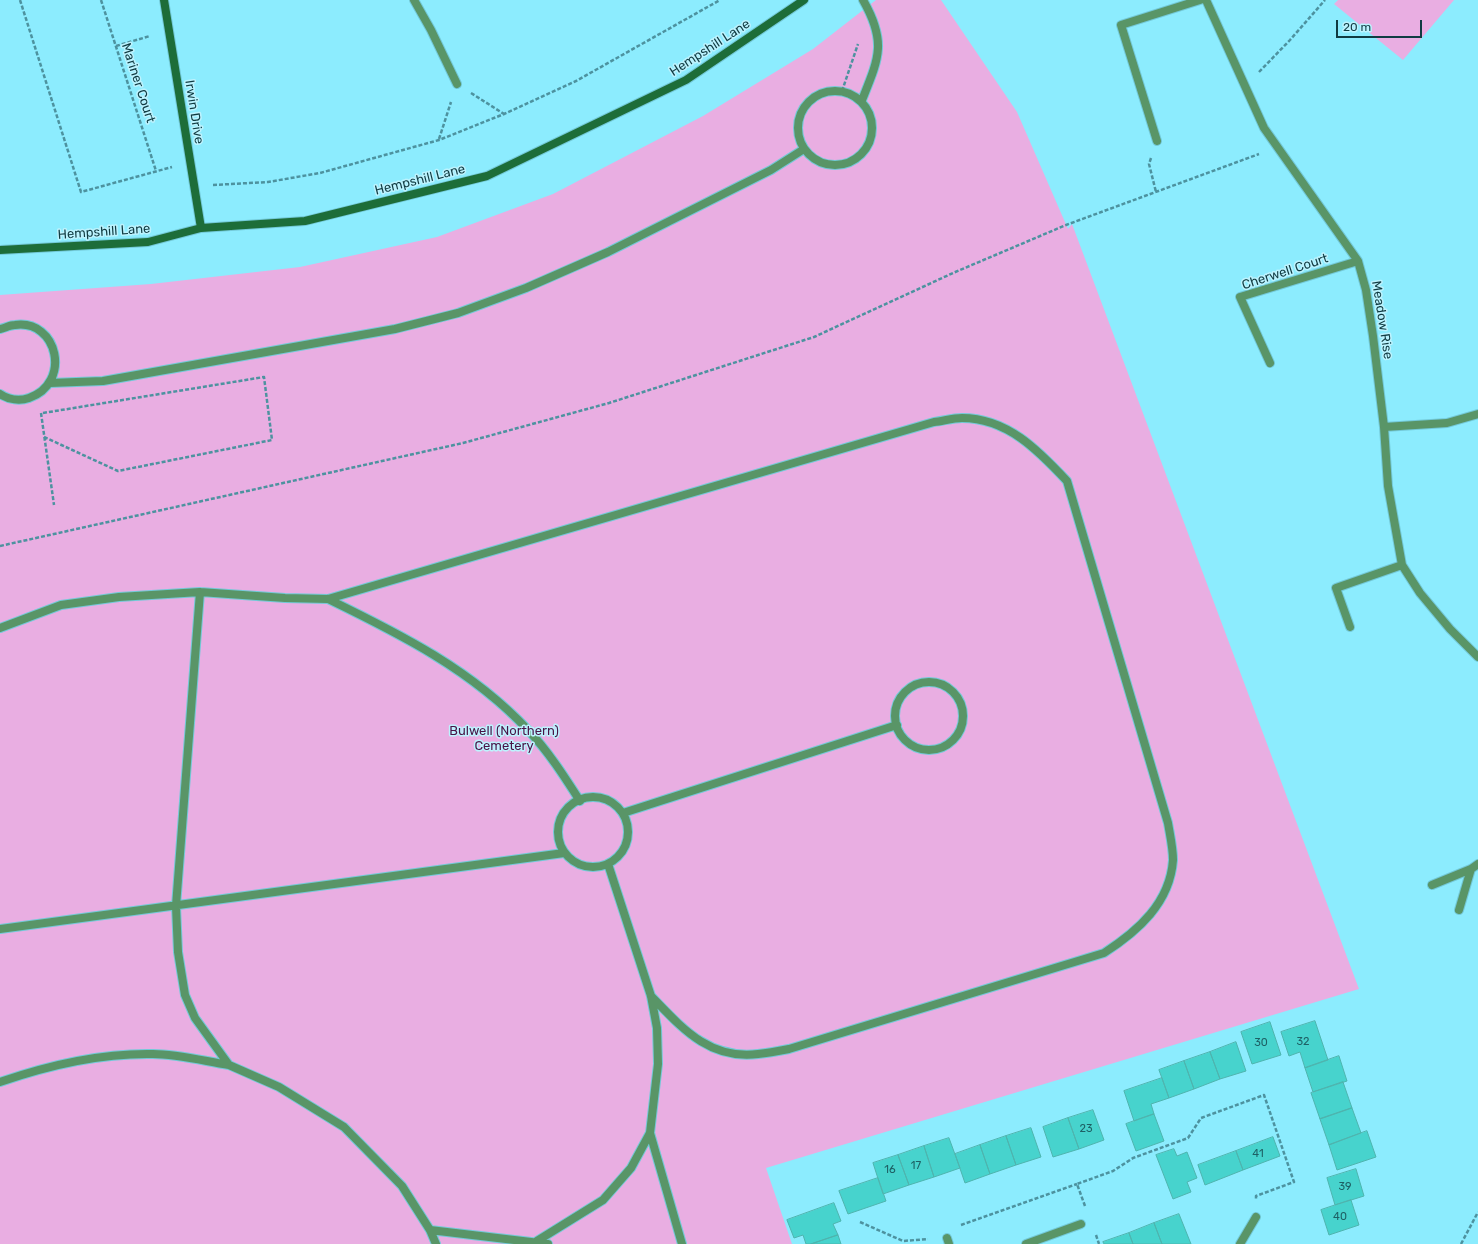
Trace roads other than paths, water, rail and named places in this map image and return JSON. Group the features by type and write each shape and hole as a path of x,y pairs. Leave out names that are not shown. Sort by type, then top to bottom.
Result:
{"street":[{"name":"Irwin Drive","path":"164,0 201,228"},
{"path":"414,0 431,30 457,84"},
{"name":"Hempshill Lane","path":"0,250 148,242 201,228 305,221 487,176 686,80 804,0"},
{"path":"862,100 876,66 879,47 874,23 863,0"},
{"path":"1157,141 1121,25 1200,0"},
{"name":"Meadow Rise","path":"1206,0 1264,128 1358,261 1366,290 1384,427 1388,486 1402,565 1430,605 1450,629 1478,657"},
{"path":"831,90 848,91 862,100 871,115 873,131 868,148 856,159 840,165 823,164 809,155 804,149 800,140 798,124 803,108 815,96 831,90"},
{"path":"50,383 103,381 395,329 458,313 526,288 608,252 771,170 804,149"},
{"name":"Cherwell Court","path":"1270,363 1240,297 1358,261"},
{"path":"0,329 15,324 32,326 46,336 55,350 56,367 50,383 38,395 22,400 5,398 0,394"},
{"path":"1384,427 1447,423 1478,414"},
{"path":"0,628 61,606 119,597 200,592 285,598 328,599 934,422 962,418 988,422 1016,434 1044,456 1067,481 1168,823 1173,860 1169,880 1157,906 1142,925 1104,953 789,1049 757,1055 725,1053 704,1044 685,1032 651,996"},
{"path":"1350,627 1336,588 1402,565"},
{"path":"200,592 176,906 178,952 185,995 195,1018 229,1065"},
{"path":"328,599 388,628 432,653 472,680 528,730 554,762 580,801"},
{"path":"933,682 948,687 959,698 964,712 962,727 954,740 940,748 925,750 911,745 900,734 897,725 895,719 897,704 905,691 918,683 933,682"},
{"path":"622,812 897,725"},
{"path":"586,798 600,798 613,803 622,812 628,825 628,839 623,852 613,862 601,867 587,867 574,862 564,852 559,840 558,826 564,813 573,803 580,801 586,798"},
{"path":"0,930 564,852"},
{"path":"537,1241 602,1200 631,1168 650,1133 658,1064 657,1028 651,996 608,864"},
{"path":"1432,885 1471,869 1478,864"},
{"path":"1458,910 1471,869"},
{"path":"0,1082 36,1069 94,1058 154,1054 229,1065 279,1087 344,1127 402,1186 430,1230 436,1244"},
{"path":"650,1133 682,1244"},
{"path":"1240,1244 1256,1217"},
{"path":"1026,1244 1081,1224"},
{"path":"430,1230 537,1241 548,1244"}],"park label":[{"name":"Bulwell (Northern) Cemetery","path":"504,738"}]}
